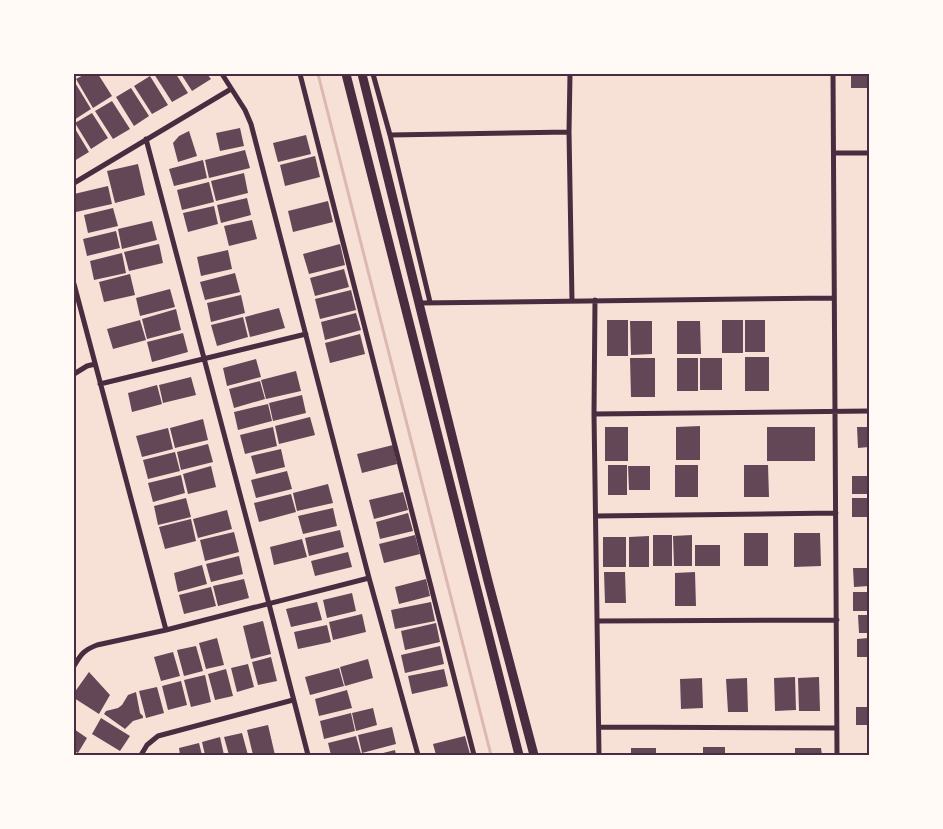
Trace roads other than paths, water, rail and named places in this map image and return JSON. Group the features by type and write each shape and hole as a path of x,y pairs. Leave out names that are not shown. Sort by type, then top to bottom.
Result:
{"main road":[{"path":"346,74 519,755"},
{"path":"362,74 486,572 534,755"}],"street":[{"path":"222,74 251,124 369,578 418,755"},
{"path":"300,74 474,755"},
{"path":"373,74 390,135 430,302"},
{"path":"570,74 569,132 572,301"},
{"path":"833,74 837,755"},
{"path":"74,182 231,89"},
{"path":"390,135 569,132"},
{"path":"146,140 308,755"},
{"path":"834,153 869,152"},
{"path":"385,167 397,164"},
{"path":"74,284 166,630"},
{"path":"419,303 834,298"},
{"path":"595,300 594,414 599,755"},
{"path":"100,384 306,334"},
{"path":"74,374 86,366 96,364"},
{"path":"594,414 869,410"},
{"path":"596,516 836,513"},
{"path":"74,666 86,649 97,645 166,630 369,578"},
{"path":"597,621 837,620"},
{"path":"141,755 147,745 158,736 294,700"},
{"path":"599,727 836,728"}],"waterway":[{"path":"318,74 491,755"}]}
